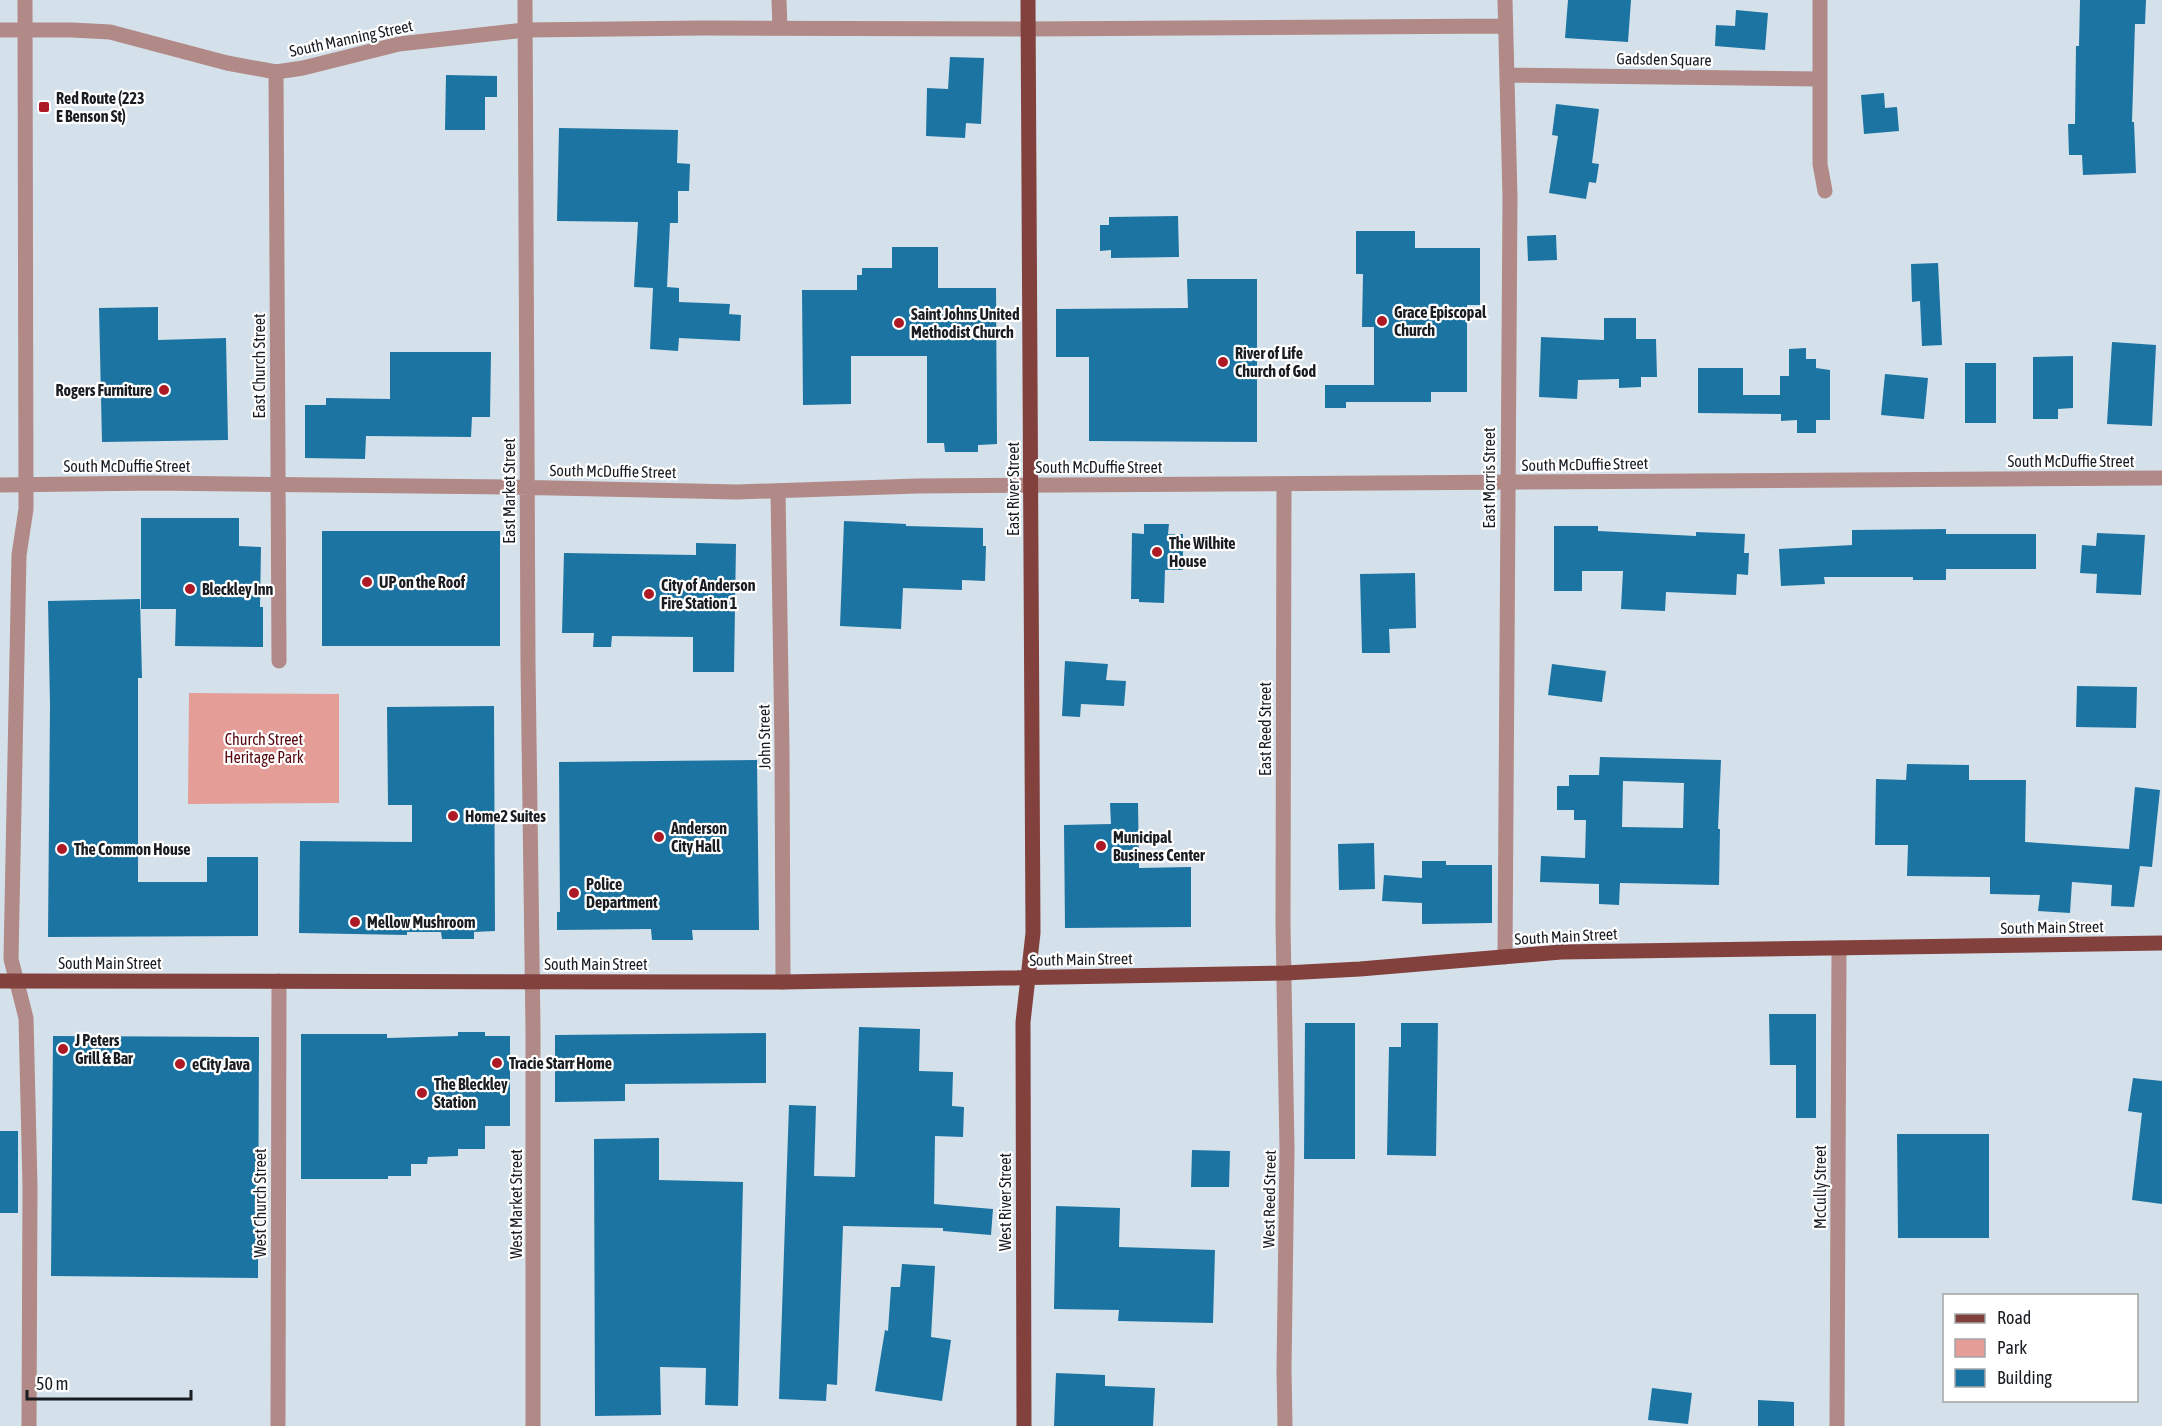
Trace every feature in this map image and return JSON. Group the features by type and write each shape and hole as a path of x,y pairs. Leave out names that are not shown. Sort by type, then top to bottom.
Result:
{"main road":[{"name":"East River Street","path":"1028,0 1033,933 1029,978"},
{"name":"South Main Street","path":"0,981 783,982 1029,978 1285,973 1561,952 2162,944"},
{"name":"West River Street","path":"1024,1426 1023,1022 1029,978"}],"street":[{"path":"25,0 26,509 19,555 11,959 26,1018 30,1186 29,1426"},
{"name":"East Market Street","path":"525,0 527,487 533,982"},
{"path":"779,0 780,28"},
{"name":"East Morris Street","path":"1504,0 1510,197 1505,957"},
{"path":"1820,0 1820,164 1825,191"},
{"name":"South Manning Street","path":"0,30 110,32 227,63 276,72 303,68 399,44 525,30 1505,26"},
{"name":"East Church Street","path":"276,72 279,661"},
{"name":"Gadsden Square","path":"1507,75 1820,79"},
{"name":"South McDuffie Street","path":"0,484 527,487 736,492 917,486 2162,478"},
{"name":"East Reed Street","path":"1284,484 1283,924 1285,973"},
{"name":"John Street","path":"778,490 783,982"},
{"name":"McCully Street","path":"1837,1426 1839,948"},
{"name":"West Reed Street","path":"1285,973 1287,1149 1285,1426"},
{"name":"West Church Street","path":"278,1426 279,981"},
{"name":"West Market Street","path":"533,982 533,1426"}],"green space":[{"name":"Church Street Heritage Park","path":"189,693 339,694 339,803 188,804"}],"building":[{"path":"1568,0 1631,0 1628,42 1565,38"},
{"path":"2080,0 2146,0 2145,24 2135,24 2132,122 2134,122 2136,173 2083,175 2082,155 2069,155 2068,124 2075,124 2076,46 2079,46"},
{"path":"1736,10 1768,13 1765,50 1715,46 1716,25 1735,26"},
{"path":"950,57 984,58 981,124 966,123 965,138 926,136 927,88 948,89"},
{"path":"446,75 497,76 497,97 485,97 485,130 445,130"},
{"path":"1884,93 1885,108 1897,107 1899,131 1864,134 1861,95"},
{"path":"1556,104 1599,109 1592,163 1599,164 1596,183 1589,182 1586,199 1549,193 1558,136 1552,135"},
{"path":"559,128 678,130 677,163 690,164 689,191 678,191 678,223 670,223 667,287 679,288 679,302 730,304 729,314 741,315 740,341 679,338 678,351 650,349 653,288 634,287 638,222 557,221"},
{"path":"1178,216 1179,257 1111,258 1111,250 1100,251 1100,225 1109,225 1109,217"},
{"name":"Grace Episcopal Church","path":"1356,231 1415,231 1415,248 1480,248 1480,305 1467,305 1467,392 1431,392 1431,402 1346,402 1346,408 1325,408 1325,385 1374,385 1374,327 1362,327 1363,274 1356,274"},
{"path":"1556,235 1557,260 1528,261 1527,236"},
{"name":"Saint Johns United Methodist Church","path":"892,247 938,247 938,288 996,288 997,444 978,445 978,452 945,452 944,443 927,443 927,356 851,356 851,404 803,405 802,290 857,290 857,275 862,275 862,268 892,268"},
{"path":"1938,263 1942,345 1922,346 1920,301 1912,302 1911,264"},
{"name":"River of Life Church of God","path":"1187,279 1257,279 1257,442 1089,441 1089,357 1056,357 1056,309 1188,308"},
{"name":"Rogers Furniture","path":"158,307 158,340 226,338 228,440 102,442 99,308"},
{"path":"1604,318 1636,318 1636,339 1656,339 1657,377 1641,377 1641,387 1619,388 1619,379 1578,380 1577,399 1539,397 1541,337 1604,340"},
{"path":"2112,342 2156,345 2152,426 2107,424"},
{"path":"1806,348 1806,359 1816,359 1816,368 1830,370 1830,420 1816,420 1816,433 1797,433 1797,420 1781,421 1781,414 1698,413 1698,368 1743,368 1743,395 1780,395 1780,376 1789,376 1789,349"},
{"path":"390,352 491,352 490,417 472,417 471,437 366,436 365,459 305,458 305,405 326,405 326,398 390,399"},
{"path":"2073,356 2073,408 2058,409 2058,419 2033,419 2033,357"},
{"path":"1965,363 1996,363 1996,423 1965,423"},
{"path":"1885,374 1928,378 1924,419 1881,415"},
{"name":"Bleckley Inn","path":"141,518 239,518 239,546 261,547 260,607 263,607 263,647 175,646 176,609 141,609"},
{"path":"844,521 906,524 906,526 983,528 983,546 986,546 985,581 962,580 962,590 903,588 901,629 840,626"},
{"name":"The Wilhite House","path":"1144,524 1169,524 1168,534 1183,534 1183,570 1165,570 1164,603 1139,602 1139,599 1131,599 1132,533 1144,534"},
{"path":"1554,526 1598,526 1598,531 1696,536 1696,532 1745,534 1744,553 1749,553 1748,575 1737,574 1736,595 1666,592 1665,611 1621,609 1623,571 1582,571 1582,591 1554,591"},
{"path":"1946,529 1946,534 2036,534 2036,569 1946,569 1946,580 1913,580 1913,577 1824,577 1825,584 1781,586 1779,549 1852,545 1852,530"},
{"path":"322,531 500,531 500,646 322,646"},
{"path":"2097,533 2145,535 2141,595 2096,593 2097,574 2080,573 2082,545 2096,546"},
{"name":"City of Anderson Fire Station 1","path":"696,543 736,544 734,672 693,672 693,637 612,636 611,647 593,647 594,633 562,633 564,553 696,555"},
{"path":"1415,573 1416,628 1389,629 1390,653 1362,653 1360,574"},
{"path":"140,599 142,678 138,678 138,882 207,882 207,857 258,857 258,936 48,937 50,705 48,601"},
{"path":"1065,661 1108,664 1106,680 1126,681 1124,706 1081,704 1080,717 1062,716"},
{"path":"1552,664 1606,671 1602,702 1548,695"},
{"path":"2077,686 2137,687 2136,728 2076,727"},
{"name":"Home2 Suites","path":"494,706 495,931 474,932 474,939 442,939 441,932 407,932 407,935 299,933 300,841 412,842 412,805 388,805 387,707"},
{"path":"1600,757 1721,760 1718,829 1720,829 1719,885 1620,883 1619,905 1599,904 1599,884 1540,882 1541,856 1585,858 1586,820 1574,820 1574,810 1557,810 1557,786 1569,786 1569,775 1599,775","holes":["1623,781 1684,783 1683,828 1622,827"]},
{"name":"Anderson City Hall","path":"757,760 759,930 692,930 693,940 652,940 651,929 557,930 557,912 560,912 559,762"},
{"path":"1907,764 1969,765 1969,780 2026,780 2025,842 2129,849 2135,787 2160,790 2152,867 2140,866 2134,907 2111,906 2112,885 2072,882 2070,913 2038,911 2040,895 1990,894 1990,877 1907,876 1908,845 1875,845 1876,779 1906,780"},
{"name":"Municipal Business Center","path":"1110,803 1138,803 1139,868 1191,867 1191,927 1065,928 1064,825 1111,824"},
{"path":"1374,843 1375,889 1339,890 1338,844"},
{"path":"1422,861 1446,861 1446,865 1492,865 1492,923 1422,924 1422,903 1382,901 1384,875 1422,878"},
{"path":"1769,1014 1816,1014 1816,1118 1796,1118 1796,1065 1770,1065"},
{"path":"1305,1023 1355,1023 1355,1159 1304,1159"},
{"path":"1401,1023 1438,1023 1436,1156 1387,1155 1389,1047 1401,1047"},
{"path":"859,1027 920,1029 919,1071 953,1072 952,1106 964,1107 963,1137 935,1136 934,1204 993,1209 991,1235 943,1231 943,1228 843,1226 837,1385 827,1384 826,1401 779,1399 789,1105 816,1106 814,1176 855,1177"},
{"path":"458,1032 485,1032 485,1036 510,1036 510,1126 485,1126 485,1149 458,1149 458,1156 428,1157 427,1164 411,1164 411,1176 388,1176 388,1179 301,1179 301,1034 387,1034 387,1038 458,1036"},
{"path":"766,1033 766,1083 625,1084 625,1101 555,1102 555,1035"},
{"path":"53,1036 259,1037 258,1278 51,1276"},
{"path":"2133,1078 2162,1081 2162,1204 2132,1200 2142,1113 2128,1111"},
{"path":"0,1131 18,1131 18,1213 0,1213"},
{"path":"1897,1134 1989,1134 1989,1238 1898,1238"},
{"path":"659,1138 659,1180 743,1182 738,1406 705,1405 706,1368 660,1367 661,1415 595,1416 594,1139"},
{"path":"1192,1150 1230,1151 1229,1187 1191,1187"},
{"path":"1056,1206 1120,1208 1119,1247 1215,1250 1213,1323 1118,1321 1119,1310 1054,1309"},
{"path":"902,1264 935,1266 931,1337 951,1340 942,1401 875,1391 885,1330 888,1331 891,1287 900,1287"},
{"path":"1056,1373 1105,1375 1105,1386 1155,1388 1153,1426 1054,1426"},
{"path":"1652,1388 1692,1393 1688,1424 1648,1420"},
{"path":"1758,1400 1794,1402 1794,1426 1758,1426"}],"place":[{"name":"Red Route (223 E Benson St)","path":"44,107"},
{"name":"Grace Episcopal Church","path":"1382,321"},
{"name":"Saint Johns United Methodist Church","path":"899,323"},
{"name":"River of Life Church of God","path":"1223,362"},
{"name":"Rogers Furniture","path":"164,390"},
{"name":"The Wilhite House","path":"1157,552"},
{"name":"UP on the Roof","path":"367,582"},
{"name":"Bleckley Inn","path":"190,589"},
{"name":"City of Anderson Fire Station 1","path":"649,594"},
{"name":"Home2 Suites","path":"453,816"},
{"name":"Anderson City Hall","path":"659,837"},
{"name":"Municipal Business Center","path":"1101,846"},
{"name":"The Common House","path":"62,849"},
{"name":"Police Department","path":"574,893"},
{"name":"Mellow Mushroom","path":"355,922"},
{"name":"J Peters Grill & Bar","path":"63,1049"},
{"name":"Tracie Starr Home","path":"497,1063"},
{"name":"eCity Java","path":"180,1064"},
{"name":"The Bleckley Station","path":"422,1093"}]}
